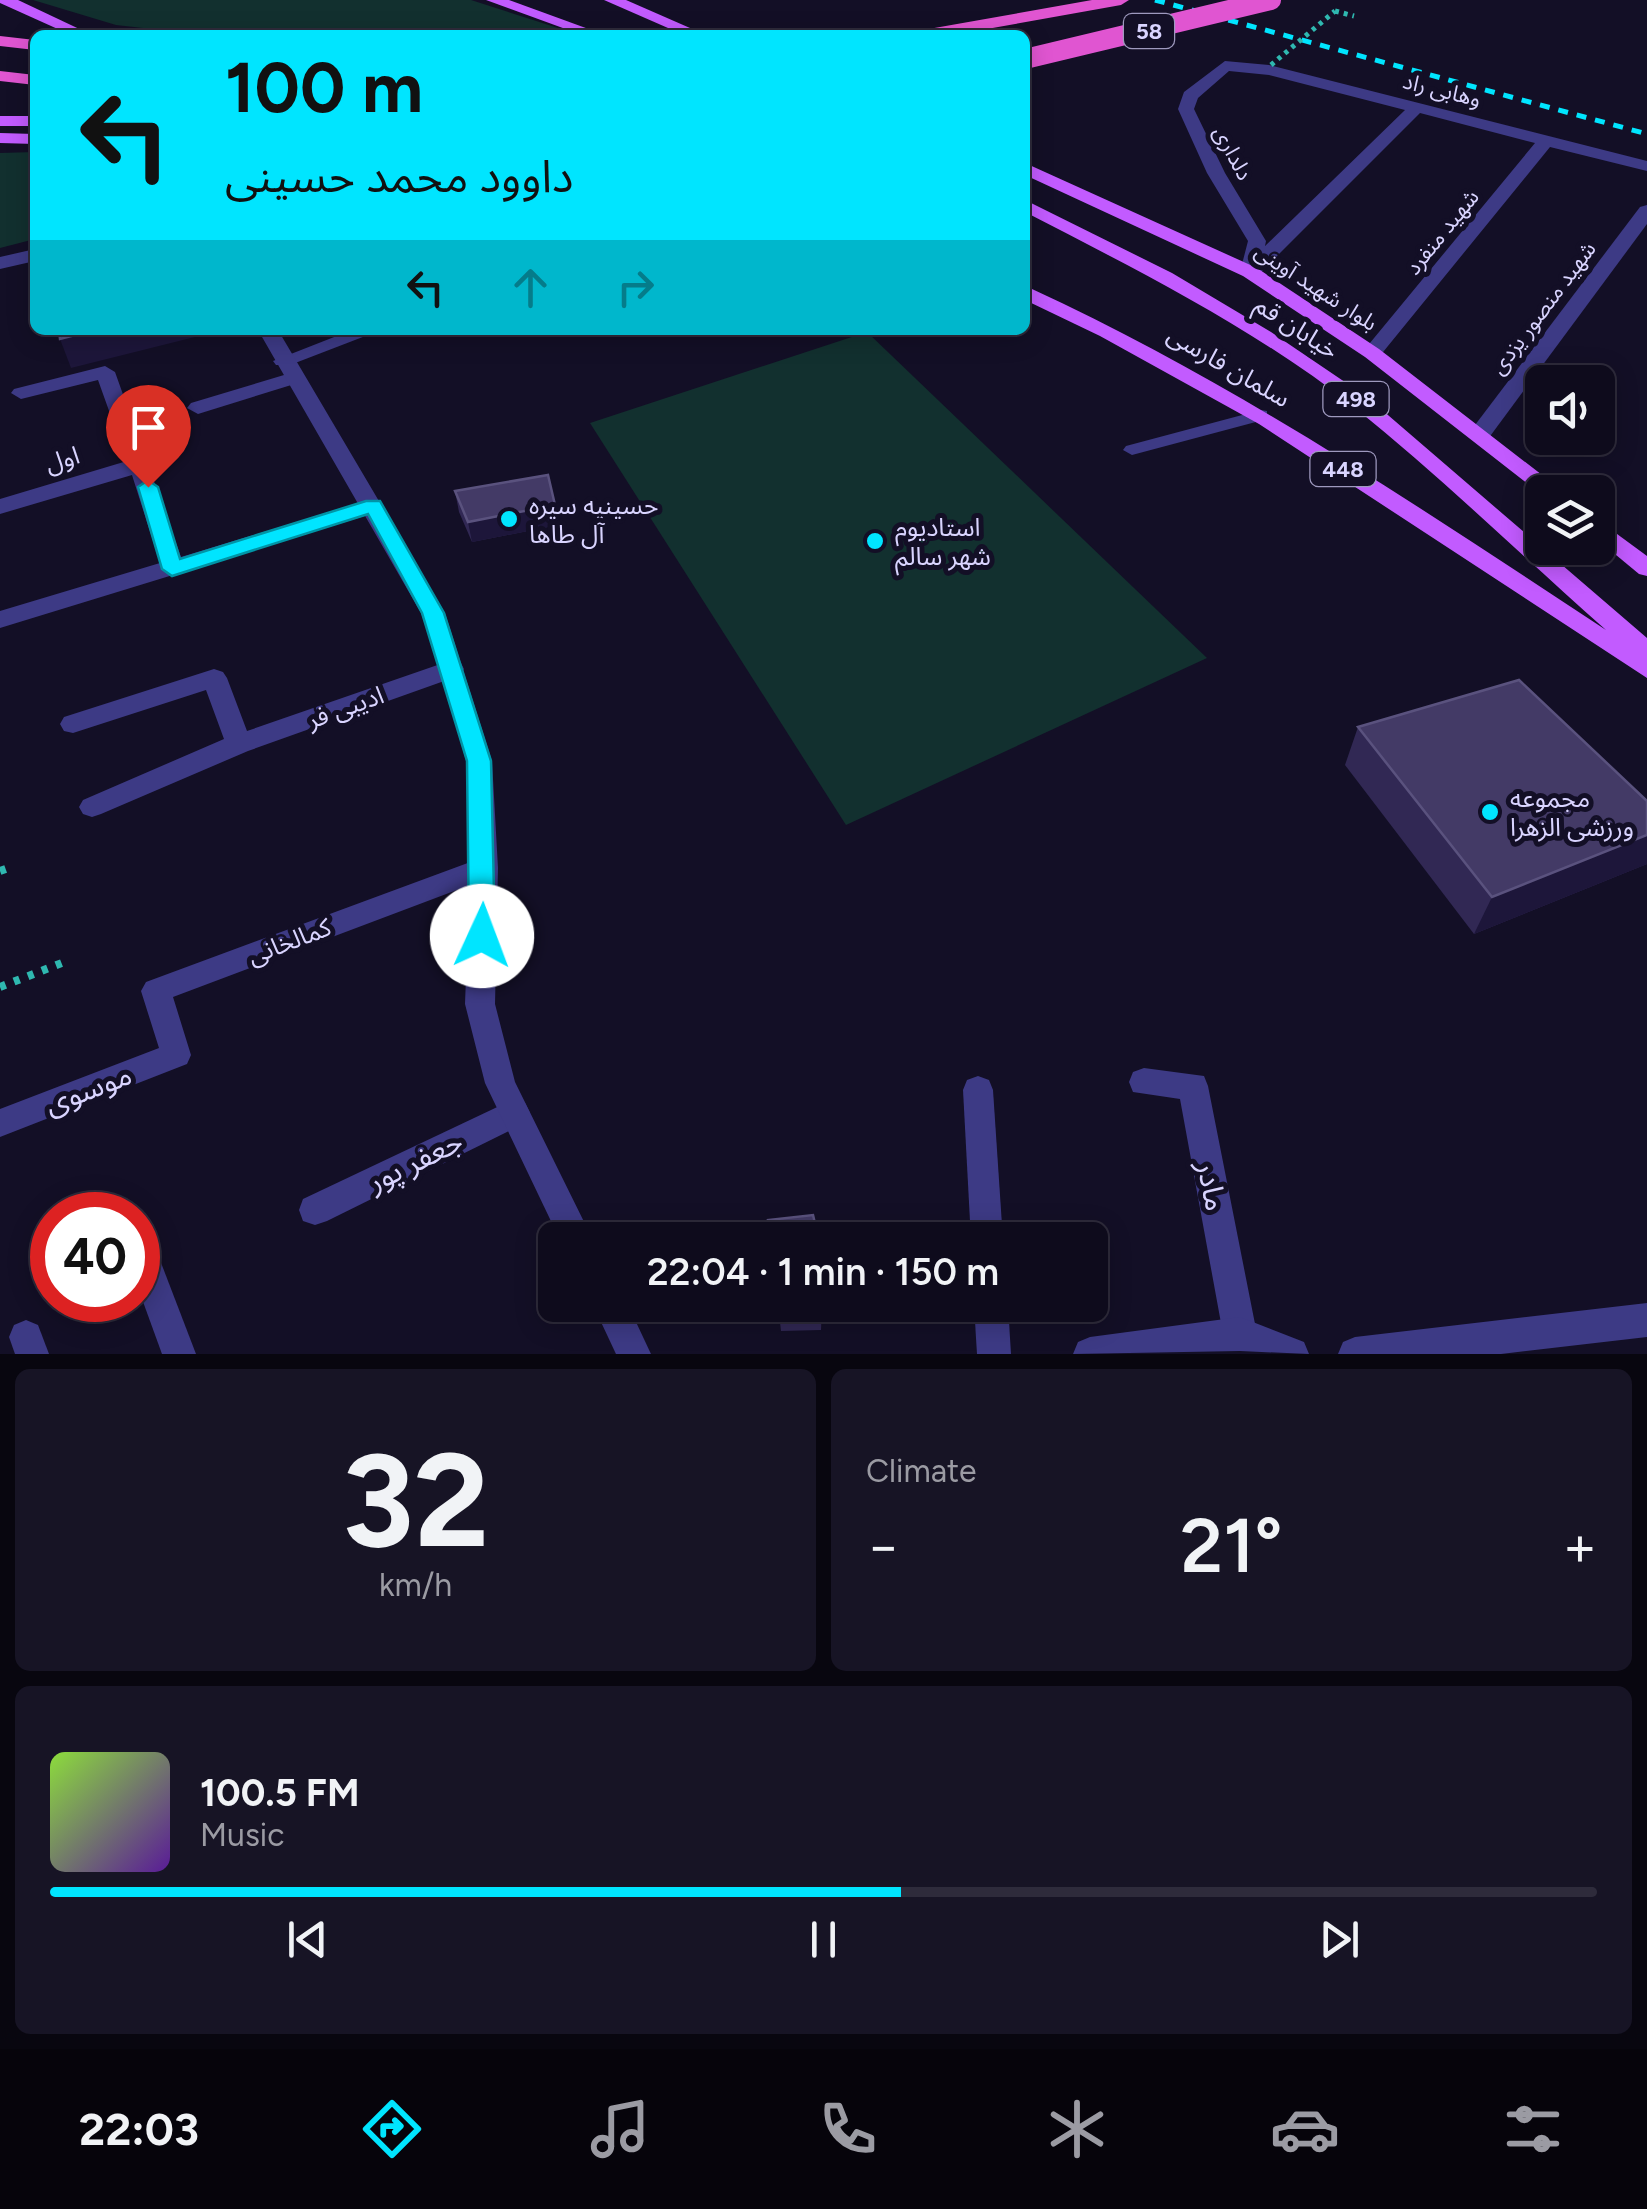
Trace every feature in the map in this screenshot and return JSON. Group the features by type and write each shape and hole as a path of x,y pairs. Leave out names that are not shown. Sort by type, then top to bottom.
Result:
{"highway":[{"name":"58","path":"951,30 1121,0"},
{"name":"58","path":"1030,58 1272,0"},
{"path":"0,41 30,44"},
{"path":"0,76 30,79"},
{"path":"0,92 30,92"}],"main road":[{"path":"5,0 73,30"},
{"path":"494,0 582,30"},
{"path":"612,0 686,30"},
{"path":"0,121 30,120"},
{"path":"0,138 30,139"},
{"name":"بلوار شهید آوینی","path":"1030,170 1250,272 1372,353 1532,475"},
{"name":"خیابان قم","path":"1030,208 1166,277 1264,336 1360,402 1647,652"},
{"name":"سلمان فارسی","path":"1030,295 1108,329 1261,415 1647,670"},
{"path":"1615,542 1647,568"}],"street":[{"name":"وهابی راد","path":"1225,66 1269,70 1647,166"},
{"name":"دلداری","path":"1225,66 1190,96 1186,109 1216,172 1257,241 1250,272"},
{"path":"1250,272 1417,107"},
{"name":"شهید منفرد","path":"1372,353 1547,139"},
{"name":"شهید منصور یزدی","path":"1480,434 1647,211"},
{"path":"0,263 30,255"},
{"path":"271,335 433,613 452,669 479,761 484,868 480,1004 500,1084 568,1222"},
{"path":"198,408 361,335"},
{"path":"21,393 105,372 140,465 172,569"},
{"name":"اول","path":"0,507 140,465"},
{"path":"0,620 373,506"},
{"name":"ادیبی فر","path":"92,807 239,744 452,669"},
{"path":"72,724 214,678 239,744"},
{"name":"کمالخانی","path":"176,1055 156,991 484,868"},
{"name":"موسوی","path":"0,1123 176,1055"},
{"name":"مادر","path":"1144,1082 1194,1086 1240,1334"},
{"path":"978,1090 986,1222"},
{"name":"جعفر پور","path":"316,1210 514,1113"},
{"path":"160,1303 179,1354"},
{"path":"1355,1354 1484,1348 1647,1320"},
{"path":"618,1322 634,1354"},
{"path":"992,1322 994,1354"},
{"path":"1090,1354 1240,1334 1292,1354"}],"lane":[{"path":"1132,450 1261,415"}],"path":[{"path":"1271,65 1335,11 1354,16"},
{"path":"0,871 14,866"},
{"path":"0,987 67,961"}],"green space":[{"path":"33,0 471,0 564,30 160,30 116,25"},
{"path":"30,152 30,240 0,248 0,153"},
{"name":"استادیوم شهر سالم","path":"858,335 870,335 1207,658 846,825 590,423"}],"building":[{"path":"548,475 555,505 468,522 455,491"},
{"name":"مجموعه ورزشی الزهرا","path":"1519,680 1647,801 1647,835 1492,897 1358,727"},
{"path":"813,1215 815,1222 768,1222"}],"railway":[{"path":"1155,0 1647,134"}],"place":[{"name":"حسینیه سیره آل طاها","path":"509,519"},
{"name":"استادیوم شهر سالم","path":"875,541"},
{"name":"مجموعه ورزشی الزهرا","path":"1490,812"}],"route":[{"path":"148,487 172,569 373,506 433,613 479,761 484,868 482,936"}]}
